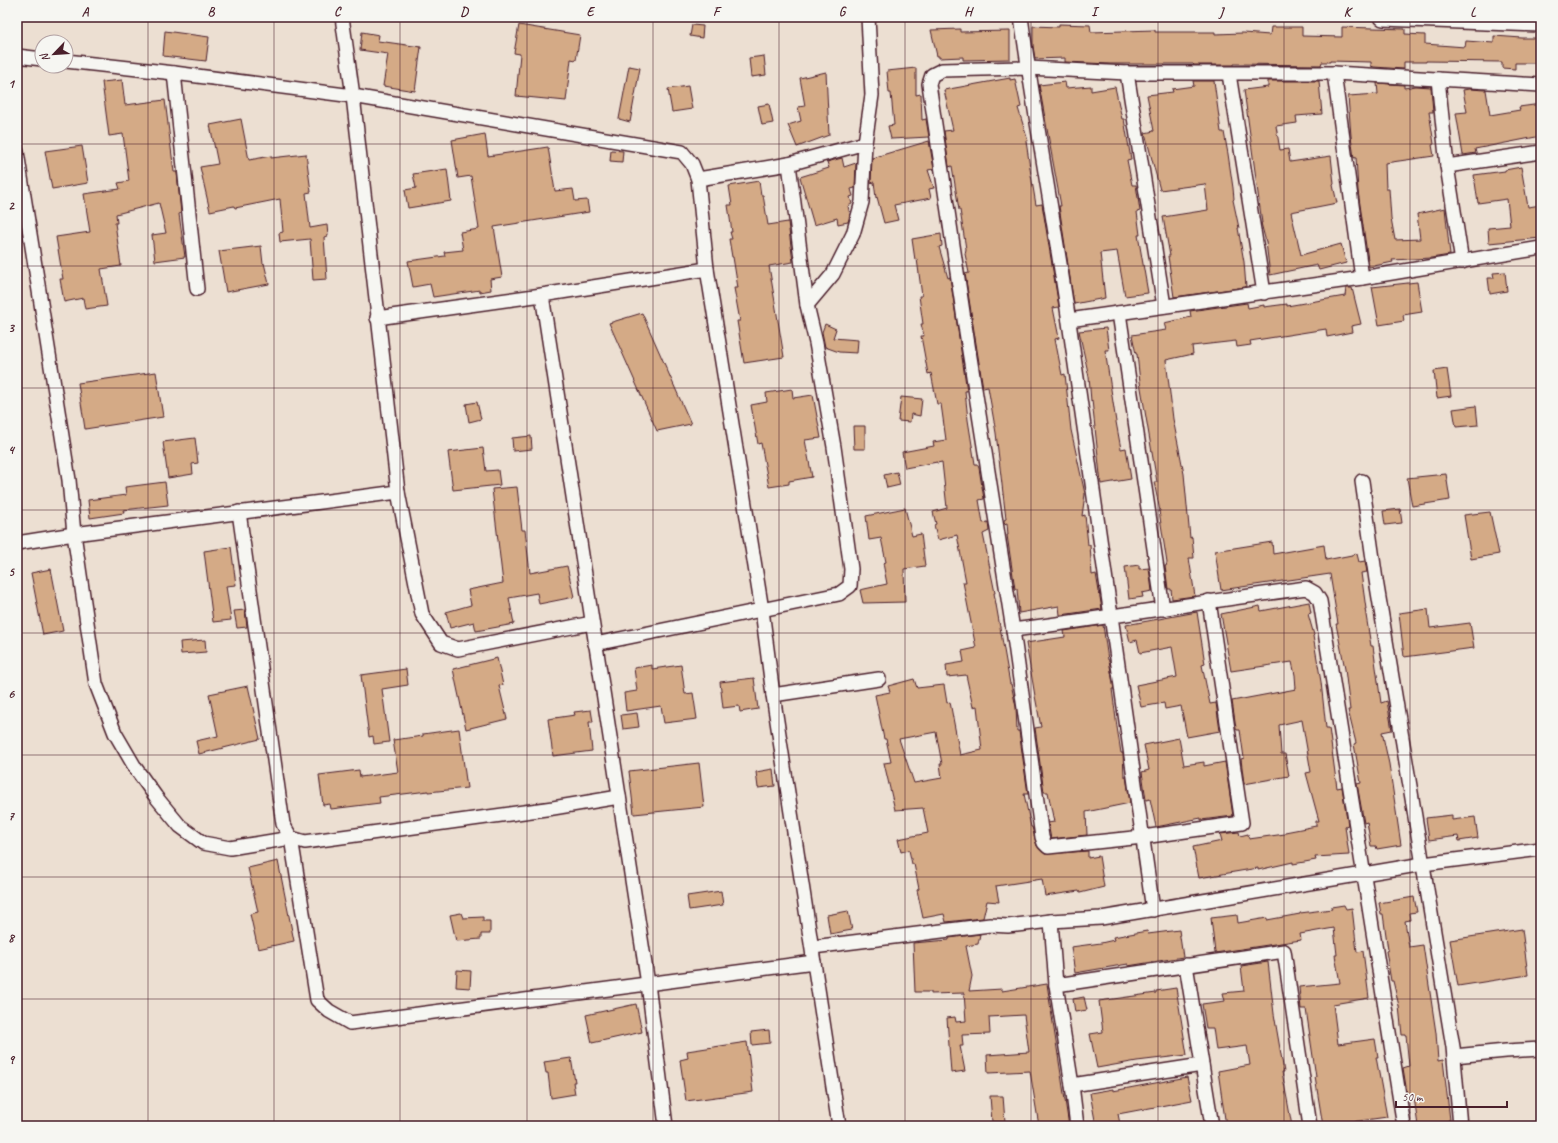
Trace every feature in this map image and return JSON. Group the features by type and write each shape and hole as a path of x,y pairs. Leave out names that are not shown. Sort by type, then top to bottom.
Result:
{"street":[{"path":"342,17 353,96 377,318 398,492 422,614 441,643 458,650 592,623"},
{"path":"807,305 833,274 853,234 862,202 865,143 872,95 868,17"},
{"path":"1021,17 1112,617 1153,910"},
{"path":"1383,17 1464,18 1541,23"},
{"path":"17,56 34,58"},
{"path":"74,62 353,96 682,152 692,164 698,179 707,269 762,610 773,695 813,947 839,1126"},
{"path":"1210,601 1242,823 1048,847 1044,843 1013,630 965,327 929,84 932,75 942,70 1028,68 1127,73 1334,73 1541,85"},
{"path":"174,73 197,289"},
{"path":"1127,73 1164,306"},
{"path":"1334,73 1362,278"},
{"path":"1229,74 1264,293"},
{"path":"1438,79 1447,166 1462,262"},
{"path":"698,179 789,164 865,143"},
{"path":"17,152 19,184 69,480 74,534 96,684 115,733 136,769 156,797 180,826 203,843 230,848 291,838 305,842 553,808 619,797"},
{"path":"1447,166 1541,152"},
{"path":"595,644 839,594 850,586 851,569 834,447 816,343 807,305 789,164"},
{"path":"1068,320 1264,293 1541,248"},
{"path":"377,318 542,295 707,269"},
{"path":"542,295 648,984 666,1126"},
{"path":"1119,313 1163,609"},
{"path":"1362,481 1376,580 1454,1056 1460,1126"},
{"path":"17,543 74,534 398,492"},
{"path":"239,512 283,824 291,838 317,1000 329,1011 350,1023 814,962"},
{"path":"1013,630 1306,588 1315,593 1320,601 1404,1126"},
{"path":"773,695 879,679"},
{"path":"813,947 990,925 1008,926 1052,921 1101,918 1423,864 1541,849"},
{"path":"1052,921 1056,985 1077,1126"},
{"path":"1056,985 1284,951 1310,1126"},
{"path":"1186,965 1212,1126"},
{"path":"1454,1056 1506,1050 1541,1049"},
{"path":"1072,1085 1202,1065"}],"building":[{"path":"1059,24 1090,25 1091,32 1155,30 1155,32 1215,32 1215,34 1243,33 1270,35 1271,27 1302,27 1302,36 1342,37 1342,27 1405,29 1405,34 1425,35 1425,44 1465,47 1466,41 1494,43 1494,36 1541,38 1541,63 1515,63 1515,69 1502,68 1502,62 1426,61 1404,62 1404,69 1374,67 1371,66 1371,62 1330,61 1322,62 1321,65 1194,65 1110,64 1065,62 1065,58 1035,59 1033,46 1033,26 1059,27"},
{"path":"519,25 580,35 576,60 571,59 566,101 516,96 520,54 514,53"},
{"path":"692,25 703,26 702,38 690,36"},
{"path":"960,29 960,32 1010,31 1010,59 963,60 963,57 939,58 939,56 937,56 931,30"},
{"path":"165,31 209,37 206,61 163,56"},
{"path":"362,32 379,35 378,41 421,47 415,91 383,86 388,54 360,50"},
{"path":"764,56 766,75 751,77 749,58"},
{"path":"629,66 640,68 630,122 619,119"},
{"path":"916,68 916,95 921,94 922,120 926,119 929,137 891,139 888,126 894,125 887,71"},
{"path":"826,72 829,135 797,147 788,125 801,121 798,107 805,106 800,78"},
{"path":"1010,78 1010,80 1015,79 1021,107 1018,108 1028,141 1026,141 1036,205 1042,204 1059,307 1053,308 1059,338 1055,339 1062,375 1065,374 1071,430 1085,494 1082,516 1085,515 1088,545 1090,545 1092,575 1096,574 1102,609 1061,615 1059,606 1019,613 1017,589 1015,589 1007,535 1007,523 1004,524 1004,520 1006,519 996,433 988,387 983,388 965,274 969,273 965,254 966,249 952,166 949,167 944,131 953,130 944,90"},
{"path":"122,80 125,105 165,100 174,172 177,172 181,213 179,214 185,257 155,261 152,235 166,233 159,203 116,214 117,223 115,223 121,266 101,269 107,306 85,309 83,298 64,302 60,279 63,279 56,237 90,232 84,194 120,189 118,183 129,181 123,134 109,136 102,82"},
{"path":"1193,81 1214,81 1221,132 1224,132 1228,154 1233,188 1233,200 1244,262 1246,287 1174,297 1168,256 1170,256 1163,217 1208,210 1205,184 1160,190 1145,133 1154,131 1147,95 1173,92 1172,89 1194,86"},
{"path":"1268,81 1319,81 1322,114 1296,116 1297,123 1276,126 1280,150 1288,149 1290,162 1331,156 1333,185 1337,203 1291,212 1301,255 1341,244 1346,263 1319,270 1317,265 1270,275 1266,242 1261,223 1244,90 1268,87"},
{"path":"1065,82 1066,88 1091,86 1091,91 1115,87 1122,119 1124,119 1131,159 1127,160 1132,185 1136,185 1140,211 1137,212 1140,235 1138,235 1148,293 1125,296 1117,251 1100,253 1105,298 1074,304 1059,206 1061,206 1039,85"},
{"path":"1377,83 1404,85 1404,88 1416,86 1431,87 1433,112 1429,112 1434,144 1432,145 1434,156 1385,163 1386,189 1389,189 1391,218 1395,240 1420,239 1417,214 1445,208 1450,255 1431,258 1392,260 1393,262 1369,267 1358,191 1356,157 1354,158 1351,136 1348,96 1378,94"},
{"path":"688,86 692,109 672,112 668,89"},
{"path":"1463,90 1486,90 1490,115 1520,110 1519,107 1541,104 1541,136 1475,149 1476,153 1463,155 1456,113 1467,112"},
{"path":"769,104 773,123 762,125 758,106"},
{"path":"241,119 249,160 271,156 271,158 306,154 311,192 306,193 310,228 327,225 328,236 324,237 327,279 313,280 310,239 280,242 279,233 283,232 280,199 235,208 234,206 210,211 200,167 218,164 210,125"},
{"path":"485,134 488,156 548,147 555,191 573,189 575,201 587,200 589,212 494,227 502,277 490,279 491,290 480,292 480,290 433,297 430,284 413,287 408,261 445,256 444,252 463,250 460,232 479,229 471,176 458,178 452,140"},
{"path":"929,141 934,169 928,170 934,188 929,189 931,198 894,205 898,220 884,223 877,197 876,198 874,182 871,183 872,158"},
{"path":"82,146 88,183 52,189 45,151"},
{"path":"611,150 623,151 622,162 610,161"},
{"path":"842,158 844,167 856,163 855,188 851,189 853,196 850,197 852,204 848,206 850,215 848,222 838,224 837,218 814,225 800,177 829,168 827,162"},
{"path":"1521,167 1528,207 1541,205 1541,238 1489,243 1488,228 1510,226 1507,199 1478,203 1474,175 1505,171"},
{"path":"447,169 451,201 408,208 405,190 416,188 413,174"},
{"path":"759,181 768,225 788,222 793,262 769,266 784,357 744,363 737,321 740,321 734,288 738,288 729,239 732,239 730,232 732,232 728,205 732,205 729,186"},
{"path":"941,234 942,246 939,247 948,278 950,277 967,391 965,391 968,420 975,464 977,464 979,468 984,499 979,500 983,523 988,522 989,531 983,534 995,593 1010,684 1016,707 1017,731 1019,731 1028,794 1024,794 1031,827 1037,846 1045,854 1088,851 1088,858 1099,856 1104,887 1080,893 1079,891 1045,896 1042,879 996,886 999,902 987,901 983,918 946,922 944,914 923,918 917,890 919,889 914,864 912,864 909,850 901,852 898,839 928,833 923,808 895,810 884,763 891,762 886,739 884,739 875,695 890,692 888,686 914,679 917,688 944,685 947,703 950,702 960,755 982,750 977,706 973,707 966,675 947,677 946,665 964,662 962,651 976,648 963,582 966,582 957,535 938,540 934,525 936,524 933,512 947,508 942,462 905,468 902,452 934,446 933,442 946,440 941,404 937,404 931,373 928,374 921,336 924,336 921,324 923,324 919,296 922,296 917,259 915,260 912,239","holes":["936,732 942,764 940,764 942,778 914,783 899,739"]},
{"path":"261,246 263,264 264,263 269,284 226,292 219,251"},
{"path":"1505,272 1507,291 1490,294 1488,278 1494,278 1493,273"},
{"path":"1417,282 1422,312 1403,315 1404,321 1379,325 1372,287"},
{"path":"1346,288 1352,288 1361,324 1351,326 1352,332 1327,337 1326,329 1250,341 1251,345 1237,347 1236,341 1192,346 1193,354 1166,360 1173,419 1184,474 1190,538 1192,537 1194,558 1189,558 1195,596 1172,599 1171,589 1168,589 1165,566 1167,563 1160,511 1154,482 1157,482 1140,382 1137,354 1132,335 1166,330 1164,323 1191,317 1190,311 1247,303 1248,308 1264,305 1264,307 1287,304 1287,306 1345,296"},
{"path":"642,313 691,424 657,431 609,323"},
{"path":"825,324 836,329 833,338 858,340 857,353 839,352 825,347 822,332"},
{"path":"1106,328 1109,350 1105,350 1116,422 1121,449 1126,448 1131,479 1101,484 1089,377 1079,331"},
{"path":"1447,369 1451,396 1437,398 1434,371"},
{"path":"156,372 163,417 85,429 78,383"},
{"path":"792,389 793,398 813,395 821,438 805,440 812,477 789,481 789,484 769,487 761,443 758,444 751,405 767,402 766,393"},
{"path":"901,397 922,399 920,416 911,414 910,422 898,421"},
{"path":"477,402 481,419 469,422 466,404"},
{"path":"1476,406 1478,425 1456,427 1453,409"},
{"path":"853,426 865,426 865,449 854,449"},
{"path":"531,436 532,449 513,451 512,438"},
{"path":"195,438 198,463 192,464 193,474 168,478 163,442"},
{"path":"483,448 486,471 498,470 500,485 453,490 448,452"},
{"path":"897,472 900,485 887,488 884,475"},
{"path":"1446,474 1450,500 1412,506 1407,478"},
{"path":"165,482 168,505 123,510 124,513 90,518 88,500 126,495 125,487"},
{"path":"517,487 522,530 525,530 530,573 567,566 574,597 539,604 537,593 509,598 514,624 476,631 474,622 450,628 446,612 471,605 468,590 503,583 492,489"},
{"path":"905,508 912,536 921,534 925,566 904,569 905,602 863,603 860,590 887,584 883,563 886,562 881,538 869,540 866,516"},
{"path":"1400,509 1402,523 1385,525 1383,511"},
{"path":"1490,512 1499,554 1471,559 1464,515"},
{"path":"1272,542 1273,554 1324,545 1326,560 1357,554 1359,562 1365,561 1367,572 1361,573 1365,609 1371,646 1373,646 1381,703 1387,701 1392,730 1382,732 1389,764 1401,845 1377,849 1376,846 1371,846 1367,822 1364,823 1357,784 1361,783 1354,744 1356,743 1348,710 1350,710 1345,669 1336,624 1338,624 1330,574 1221,590 1215,551"},
{"path":"231,547 236,585 226,586 231,620 213,622 204,551"},
{"path":"1139,565 1139,569 1149,568 1152,591 1142,593 1143,597 1129,599 1125,567"},
{"path":"51,569 63,631 43,635 31,573"},
{"path":"1309,602 1311,613 1308,614 1314,635 1326,728 1329,728 1337,788 1342,787 1348,825 1345,826 1349,855 1315,857 1316,860 1293,864 1293,862 1258,870 1258,868 1199,878 1193,847 1222,841 1220,834 1239,832 1240,836 1248,834 1249,839 1285,834 1285,832 1316,826 1316,821 1319,821 1306,773 1311,772 1302,720 1279,725 1281,754 1285,754 1289,776 1244,784 1241,759 1244,758 1240,730 1237,730 1236,728 1232,701 1296,689 1295,675 1292,662 1231,671 1221,614 1260,606 1261,611"},
{"path":"1428,609 1430,628 1470,623 1474,648 1404,657 1399,613"},
{"path":"245,610 247,627 237,628 234,611"},
{"path":"1197,612 1205,664 1202,665 1210,704 1216,703 1220,731 1187,737 1181,706 1165,709 1164,703 1141,707 1136,685 1177,677 1172,647 1140,653 1137,640 1130,642 1126,625"},
{"path":"1103,625 1114,689 1112,689 1121,753 1123,753 1124,776 1126,776 1130,803 1086,812 1087,835 1051,839 1048,823 1054,822 1048,792 1044,792 1035,728 1041,727 1026,643 1065,637 1064,631"},
{"path":"205,640 206,652 181,654 180,642"},
{"path":"497,658 503,685 499,686 507,719 466,729 453,669"},
{"path":"652,665 652,669 681,665 685,694 693,693 697,719 664,723 661,706 626,711 624,693 637,691 634,668"},
{"path":"406,669 408,685 382,689 389,742 374,744 373,736 369,737 361,675"},
{"path":"754,678 758,709 740,712 739,706 723,708 720,682"},
{"path":"248,686 260,739 199,754 196,741 218,736 209,694"},
{"path":"591,710 593,722 589,722 592,751 553,756 548,719 575,715 574,712"},
{"path":"637,713 639,727 623,729 621,715"},
{"path":"459,729 467,788 379,797 380,803 331,809 330,804 323,805 319,775 359,770 360,777 398,772 393,740"},
{"path":"1179,738 1184,765 1204,762 1204,766 1225,762 1233,816 1201,820 1201,818 1156,827 1150,799 1146,800 1142,772 1149,770 1144,745"},
{"path":"699,763 704,807 634,814 629,771"},
{"path":"773,769 775,786 758,788 756,772"},
{"path":"1452,815 1452,820 1475,817 1478,838 1459,841 1458,836 1429,840 1426,818"},
{"path":"278,861 294,941 258,949 250,914 258,912 248,868"},
{"path":"721,891 723,905 689,910 687,896"},
{"path":"1414,897 1417,912 1409,913 1410,920 1405,921 1409,947 1423,945 1436,1033 1438,1061 1443,1060 1450,1120 1448,1120 1449,1126 1418,1126 1414,1097 1408,1099 1403,1068 1409,1066 1406,1035 1402,1035 1399,1006 1393,981 1391,981 1386,951 1388,950 1383,914 1381,914 1379,903"},
{"path":"1344,905 1346,909 1352,908 1357,952 1363,951 1369,998 1333,1004 1338,1044 1375,1039 1378,1057 1376,1057 1387,1117 1323,1126 1306,1009 1301,1009 1299,987 1340,983 1335,955 1337,955 1334,928 1300,934 1301,940 1215,953 1211,918 1237,915 1238,923 1267,918 1267,920 1300,913 1332,909 1331,907"},
{"path":"848,911 852,930 830,934 827,915"},
{"path":"461,913 463,918 483,917 483,921 490,921 490,934 481,934 481,939 456,941 450,915"},
{"path":"1522,929 1528,975 1458,986 1450,940"},
{"path":"1179,930 1183,957 1075,973 1071,947 1101,943 1114,940 1113,937 1147,931 1148,934"},
{"path":"980,934 978,944 966,946 972,976 969,991 1002,989 1002,991 1047,984 1069,1126 1039,1126 1030,1071 988,1073 987,1055 1029,1052 1024,1015 989,1017 990,1034 962,1035 963,1046 960,1046 965,1071 951,1073 947,1018 955,1017 956,1022 966,1021 964,993 931,994 931,992 915,992 913,943 949,940 949,938"},
{"path":"1268,962 1274,1014 1284,1072 1282,1072 1292,1126 1226,1126 1218,1071 1250,1065 1247,1046 1216,1050 1213,1028 1206,1028 1202,1004 1225,1001 1223,993 1244,991 1241,966"},
{"path":"457,970 471,971 470,988 456,987"},
{"path":"1176,988 1187,1055 1137,1061 1097,1068 1090,1034 1103,1032 1099,1001 1156,993 1156,991"},
{"path":"1084,997 1087,1010 1075,1012 1073,999"},
{"path":"636,1004 642,1032 592,1043 586,1015"},
{"path":"769,1030 770,1043 752,1045 751,1032"},
{"path":"747,1042 753,1092 686,1101 680,1060 688,1058 687,1051"},
{"path":"571,1058 575,1082 573,1082 575,1094 551,1098 548,1073 546,1073 544,1062"},
{"path":"1187,1077 1192,1100 1118,1114 1120,1124 1096,1126 1090,1093 1113,1089 1113,1091"},
{"path":"990,1096 1003,1096 1005,1122 992,1122"}]}
